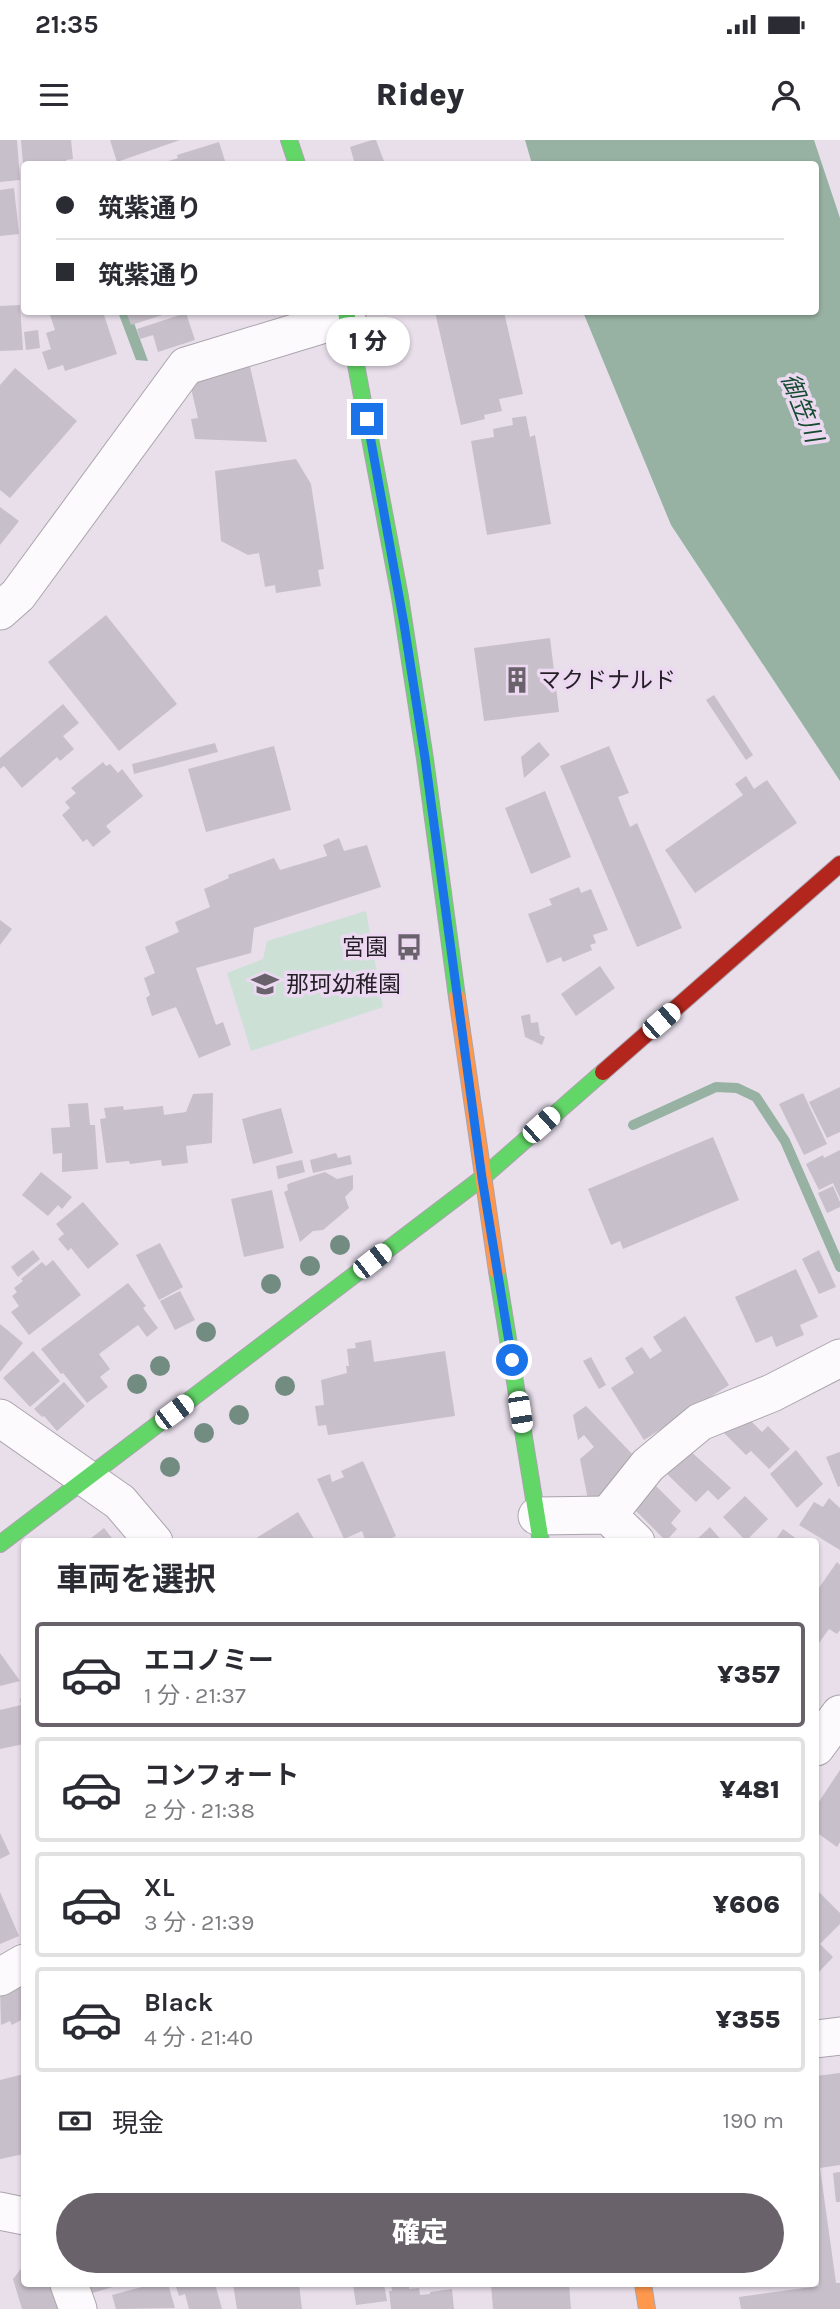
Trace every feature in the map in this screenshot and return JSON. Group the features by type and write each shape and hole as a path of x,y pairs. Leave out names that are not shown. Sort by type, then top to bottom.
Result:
{"street":[{"path":"289,140 296,161"},
{"path":"0,611 18,595 186,366 343,315"},
{"path":"346,315 400,597 425,758 482,1178 539,1529 608,1515 648,1465 700,1422 772,1393 840,1358"},
{"path":"0,1544 482,1178 840,864"},
{"path":"0,1418 120,1502 151,1538"},
{"path":"608,1515 632,1538"},
{"path":"0,1978 21,1965"},
{"path":"819,2039 840,2036"},
{"path":"0,2211 21,2215"},
{"path":"70,2287 78,2309"},
{"path":"643,2287 647,2309"}],"shaded area":[{"path":"366,911 383,1007 251,1051 227,973 263,959 267,941"}],"water":[{"name":"御笠川","path":"525,140 814,140 840,218 840,781 671,525 584,315 819,315 819,161 531,161"},
{"path":"119,315 131,315 148,361 136,360"}],"building":[{"path":"0,140 17,140 20,180 0,182"},
{"path":"21,140 71,140 73,159 23,161"},
{"path":"110,140 180,140 120,161 117,161"},
{"path":"376,140 384,161 354,161 350,147"},
{"path":"219,142 225,161 168,161 178,158 177,155"},
{"path":"14,188 19,234 0,236 0,190"},
{"path":"20,305 23,350 0,351 0,306"},
{"path":"50,315 104,315 117,354 65,371 63,365 48,370 42,352 51,349 46,333 55,330"},
{"path":"127,315 163,315 131,325"},
{"path":"187,315 195,340 158,352 153,335 140,339 137,329"},
{"path":"436,315 505,315 523,394 499,399 502,411 461,425"},
{"path":"38,330 40,348 26,350 24,332"},
{"path":"249,362 267,442 195,439 191,419 198,418 188,375"},
{"path":"15,368 77,421 10,498 0,490 0,385"},
{"path":"526,416 530,437 535,435 551,524 487,535 471,441 494,437 493,429 513,425 512,418"},
{"path":"296,459 311,484 324,569 318,570 321,586 276,593 275,585 265,587 259,553 248,555 221,541 215,471"},
{"path":"0,507 19,521 0,545"},
{"path":"106,615 177,704 119,751 48,662"},
{"name":"マクドナルド","path":"550,638 559,712 484,721 474,648"},
{"path":"714,695 753,755 746,760 706,700"},
{"path":"63,704 79,723 63,736 74,749 60,761 57,757 22,788 4,766 0,769 0,758"},
{"path":"539,742 550,755 524,778 521,757"},
{"path":"215,743 218,752 134,774 132,764"},
{"path":"274,746 291,810 206,832 188,769"},
{"path":"609,746 629,793 618,797 630,827 637,823 682,928 637,947 560,766"},
{"path":"103,762 106,766 110,764 118,773 122,769 143,796 106,826 111,832 93,847 87,839 83,842 62,815 70,808 65,802 76,793 71,788"},
{"path":"746,776 754,789 767,780 797,823 695,893 665,850 743,795 735,784"},
{"path":"545,791 571,857 531,874 505,808"},
{"path":"339,838 344,851 367,845 381,887 254,928 251,953 196,968 216,1025 223,1022 231,1045 199,1058 176,1007 152,1016 146,998 150,995 144,978 155,973 145,947 179,932 175,922 210,907 204,889 229,878 228,875 274,858 280,870 327,856 323,845"},
{"path":"579,887 581,893 591,889 608,930 593,935 596,943 590,945 592,950 563,962 561,957 547,963 528,914 552,905 549,899"},
{"path":"0,920 12,929 0,945"},
{"path":"600,966 615,988 576,1016 561,994"},
{"path":"530,1014 531,1023 538,1022 540,1035 545,1037 542,1045 525,1037 521,1016"},
{"path":"840,1087 840,1132 827,1138 809,1102"},
{"path":"213,1093 212,1143 186,1146 188,1163 162,1166 161,1160 130,1164 129,1161 106,1163 100,1119 106,1118 104,1108 123,1106 124,1110 163,1106 164,1115 186,1112 193,1094"},
{"path":"803,1093 827,1144 804,1155 779,1104"},
{"path":"88,1103 90,1125 95,1125 98,1169 62,1172 62,1153 53,1154 51,1128 70,1127 68,1104"},
{"path":"281,1108 293,1153 253,1164 242,1119"},
{"path":"713,1137 739,1200 623,1249 620,1241 611,1245 588,1189"},
{"path":"840,1150 840,1198 833,1183 819,1190 806,1164"},
{"path":"336,1153 338,1158 350,1155 352,1164 313,1173 310,1160"},
{"path":"302,1160 305,1172 278,1179 276,1166"},
{"path":"41,1172 72,1197 62,1209 58,1205 48,1216 22,1195"},
{"path":"325,1172 337,1179 353,1175 353,1189 345,1197 349,1208 323,1230 313,1231 300,1242 284,1192 288,1190 287,1185 290,1183"},
{"path":"833,1186 840,1207 827,1213 818,1193"},
{"path":"272,1190 284,1248 244,1257 231,1199"},
{"path":"83,1202 119,1244 88,1269 71,1248 68,1251 58,1239 64,1234 56,1224"},
{"path":"160,1243 183,1287 159,1300 136,1255"},
{"path":"33,1250 40,1259 18,1277 11,1267"},
{"path":"819,1250 836,1287 819,1294 802,1259"},
{"path":"53,1260 81,1295 29,1335 11,1312 19,1306 12,1296 17,1292 14,1288 42,1262 46,1266"},
{"path":"796,1269 818,1317 800,1325 804,1335 776,1347 772,1336 756,1343 735,1297"},
{"path":"128,1283 146,1306 143,1308 158,1328 147,1337 138,1325 99,1354 110,1369 100,1377 108,1387 87,1403 41,1349"},
{"path":"180,1291 195,1320 175,1330 160,1301"},
{"path":"685,1316 729,1385 644,1440 611,1388 634,1373 625,1358 642,1347 650,1359 662,1351 653,1337"},
{"path":"0,1324 23,1343 0,1372"},
{"path":"371,1340 374,1362 445,1351 455,1416 328,1435 326,1425 318,1426 315,1406 324,1405 321,1380 347,1373 347,1349 356,1348 355,1343"},
{"path":"33,1351 60,1381 30,1407 3,1378"},
{"path":"591,1357 606,1385 599,1389 583,1361"},
{"path":"64,1382 85,1406 57,1431 34,1409"},
{"path":"586,1406 637,1459 589,1505 580,1459 594,1447 584,1435 578,1440 573,1415"},
{"path":"741,1416 749,1419 762,1432 768,1426 790,1449 769,1469 751,1451 746,1455 724,1433"},
{"path":"688,1449 731,1488 718,1500 708,1490 696,1502 666,1473"},
{"path":"796,1450 823,1484 797,1508 770,1474"},
{"path":"840,1452 840,1486 838,1487 826,1457"},
{"path":"363,1461 396,1536 365,1538 362,1531 344,1538 317,1479 330,1474 332,1482 344,1477 341,1471"},
{"path":"655,1485 681,1511 671,1523 677,1529 669,1538 663,1538 634,1509"},
{"path":"745,1496 768,1519 749,1538 743,1538 723,1517"},
{"path":"829,1498 840,1508 840,1550 799,1525 814,1502 823,1507"},
{"path":"298,1512 314,1538 256,1538"},
{"path":"710,1527 720,1538 698,1538"},
{"path":"104,1528 112,1538 91,1538"},
{"path":"783,1529 795,1538 777,1538"},
{"path":"837,1562 840,1565 840,1630 837,1634 829,1629 819,1643 819,1588"},
{"path":"0,1653 20,1681 0,1686"},
{"path":"21,1705 21,1745 0,1749 0,1710"},
{"path":"840,1770 840,1842 837,1847 819,1834 819,1802"},
{"path":"0,1833 10,1854 0,1859"},
{"path":"0,1892 19,1936 0,1944"},
{"path":"819,1892 840,1913 840,1924 820,1944 833,1957 819,1972"},
{"path":"21,1978 21,2020 12,2025 10,2021 1,2025 0,1989"},
{"path":"840,2073 840,2165 820,2168 836,2283 840,2283 840,2309 741,2309 739,2297 819,2287 819,2076"},
{"path":"21,2075 21,2155 0,2159 0,2080"},
{"path":"840,2172 840,2202 836,2202 833,2173"},
{"path":"21,2269 21,2287 53,2287 60,2309 22,2309 13,2279"},
{"path":"86,2287 113,2287 89,2294"},
{"path":"142,2287 169,2287 175,2308 116,2309 112,2295"},
{"path":"176,2287 216,2287 222,2309 189,2309 185,2294 179,2296"},
{"path":"233,2287 299,2287 302,2309 237,2309"},
{"path":"353,2287 385,2287 387,2301 356,2305"},
{"path":"391,2287 419,2288 420,2295 452,2289 454,2309 391,2309 389,2291 392,2291"},
{"path":"491,2287 569,2287 571,2309 493,2309"}],"waterway":[{"path":"633,1125 716,1087 737,1088 756,1097 785,1141 840,1267"}],"traffic: fast":[{"path":"289,140 296,161"},
{"path":"347,315 400,597 457,997"},
{"path":"0,1544 482,1178 603,1072"},
{"path":"497,1271 540,1538"}],"traffic: slow":[{"path":"457,997 497,1271"},
{"path":"643,2287 647,2309"}],"traffic: jam":[{"path":"603,1072 840,864"}],"place":[{"name":"マクドナルド","path":"517,680"},
{"name":"宮園","path":"409,947"},
{"name":"那珂幼稚園","path":"265,984"}],"route":[{"path":"367,419 400,597 425,758 482,1178 512,1360"}]}
